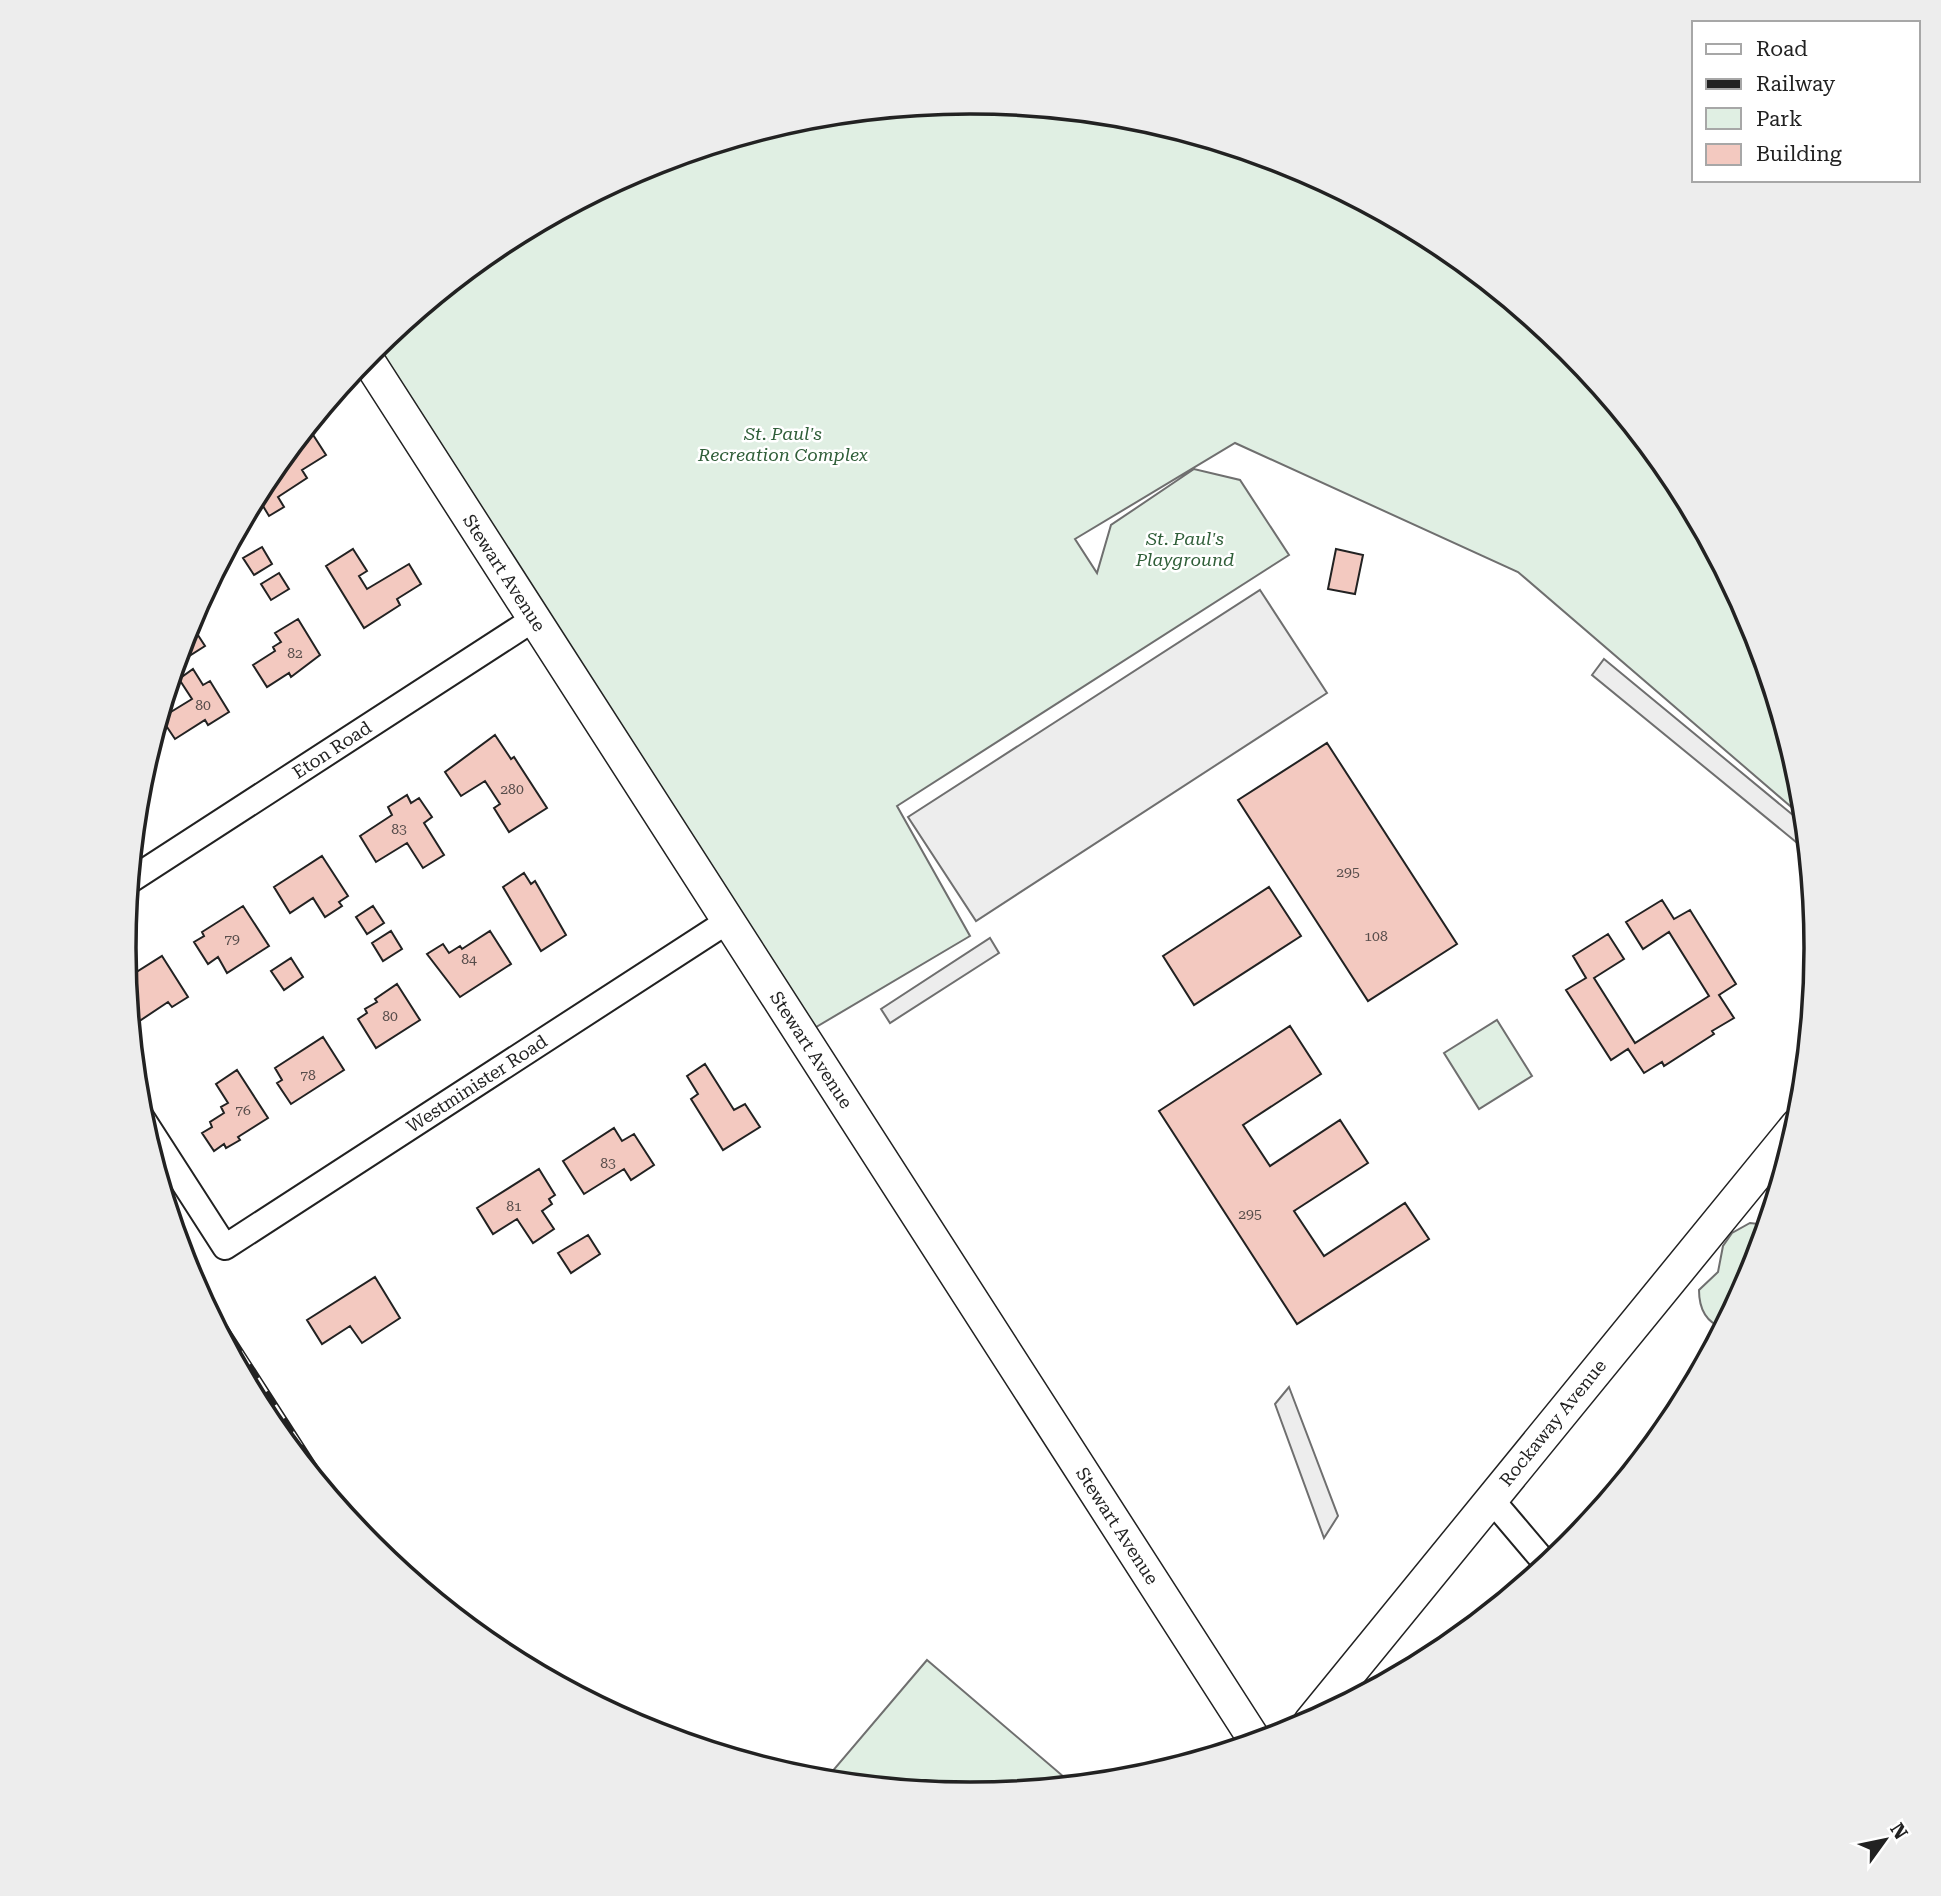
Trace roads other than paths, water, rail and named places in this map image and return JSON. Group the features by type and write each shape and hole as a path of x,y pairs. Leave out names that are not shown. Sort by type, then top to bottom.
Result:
{"main road":[{"name":"Stewart Avenue","path":"372,367 1251,1734"},
{"name":"Rockaway Avenue","path":"1325,1703 1781,1145"}],"street":[{"name":"Eton Road","path":"140,874 534,619"},
{"name":"Westminister Road","path":"161,1147 225,1247 728,921"},
{"path":"1491,1499 1540,1557"}],"railway":[{"path":"246,1361 287,1426"}],"park label":[{"name":"St. Paul's Recreation Complex","path":"783,444"},
{"name":"St. Paul's Playground","path":"1185,549"}]}
